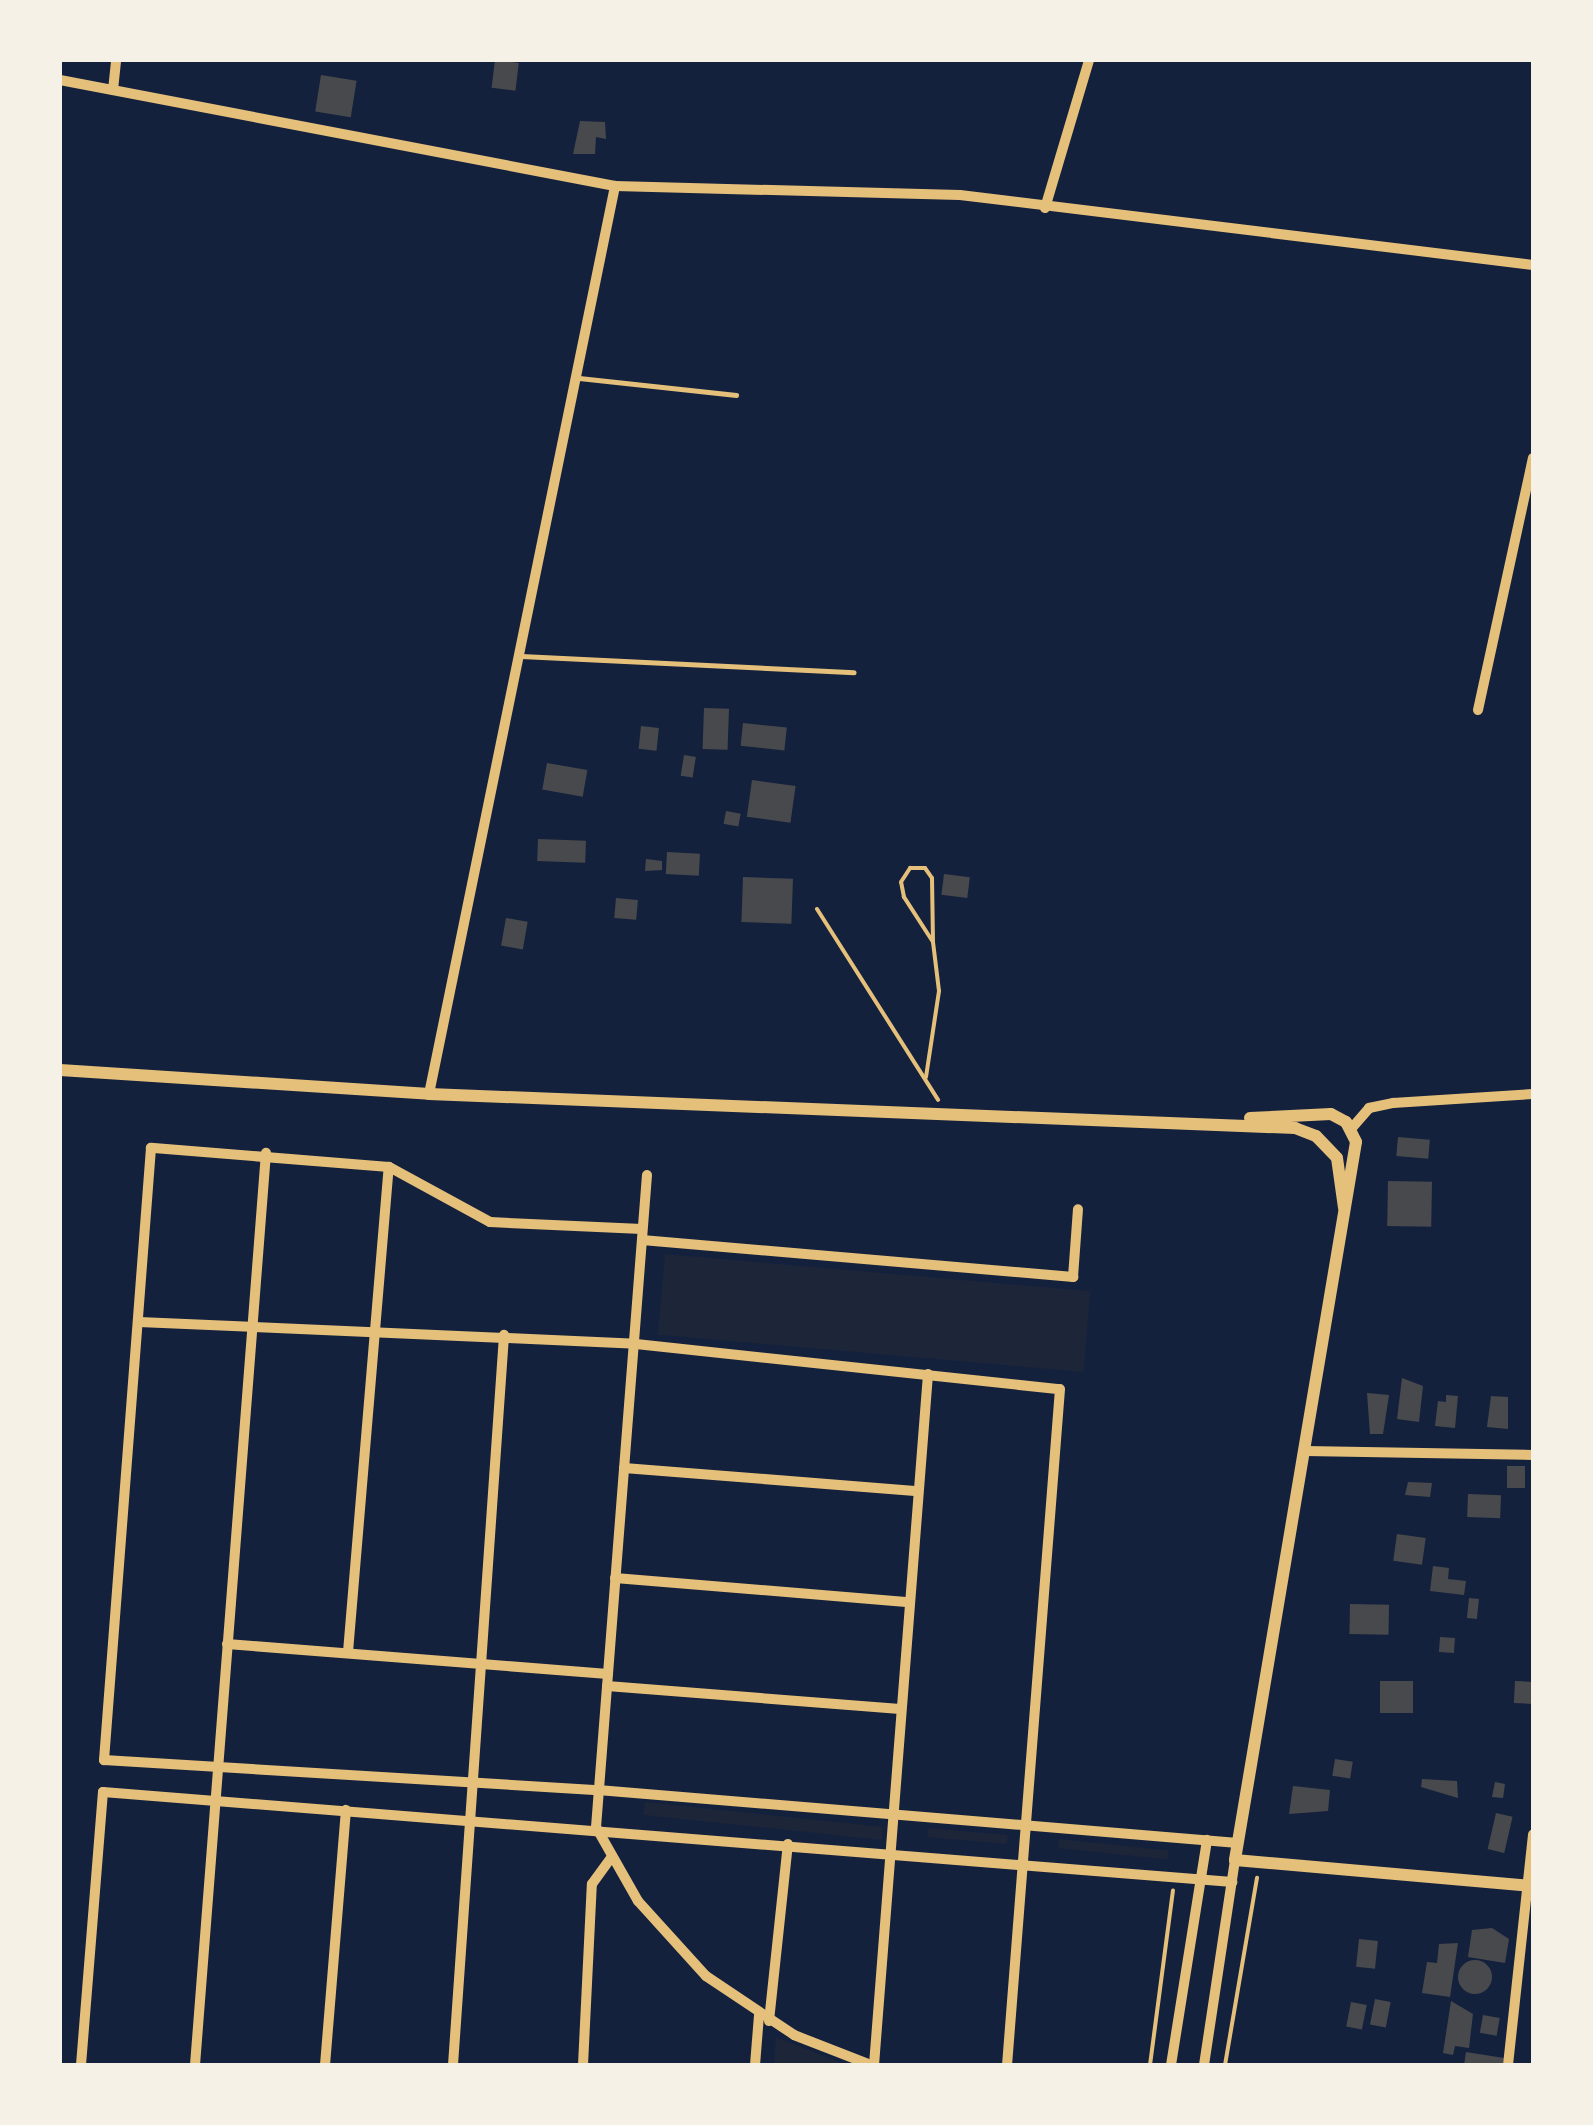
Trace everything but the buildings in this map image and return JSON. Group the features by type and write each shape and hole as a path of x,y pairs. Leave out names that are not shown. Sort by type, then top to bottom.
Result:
{"street":[{"path":"112,90 116,60"},
{"path":"1045,208 1089,60"},
{"path":"60,80 615,186 923,193 1533,265"},
{"path":"429,1094 615,186"},
{"path":"1478,710 1533,458"},
{"path":"60,1070 429,1094 945,1114 1218,1121 1322,1112 1351,1129 1356,1142 1204,2065"},
{"path":"1351,1129 1369,1108 1533,1094"},
{"path":"1218,1121 1316,1136 1340,1166 1344,1208"},
{"path":"1078,1209 1073,1277 490,1222 389,1167 266,1153 150,1148 104,1760 598,1790 1238,1843"},
{"path":"195,2065 266,1153"},
{"path":"348,1652 389,1167"},
{"path":"647,1175 596,1827 611,1858 670,1940 764,2018 873,2065 928,1374"},
{"path":"139,1322 375,1328 636,1344 1060,1389 1008,2065"},
{"path":"454,2065 504,1335"},
{"path":"1305,1451 1533,1456"},
{"path":"624,1468 918,1491"},
{"path":"616,1578 909,1602"},
{"path":"227,1644 481,1664 900,1710"},
{"path":"81,2065 102,1792 596,1827 1232,1882"},
{"path":"325,2065 346,1810"},
{"path":"1508,2065 1533,1834"},
{"path":"1171,2065 1207,1840"},
{"path":"755,2065 788,1844"},
{"path":"584,2065 592,1884 611,1858"},
{"path":"1235,1860 1529,1886"}],"lane":[{"path":"576,378 736,395"},
{"path":"518,656 854,672"}],"path":[{"path":"926,1077 938,991 932,878 925,868 910,868 901,882 904,897 933,942"},
{"path":"818,909 926,1077 945,1114"},
{"path":"1225,2065 1259,1864"},
{"path":"1150,2065 1174,1875"}],"shaded area":[{"path":"665,1254 1090,1291 1083,1372 658,1335"},
{"path":"645,1802 883,1827 881,1840 644,1815"},
{"path":"928,1828 1008,1835 1007,1844 927,1837"},
{"path":"1059,1839 1168,1850 1167,1859 1058,1848"},
{"path":"776,2037 844,2064 846,2065 774,2065"}]}
